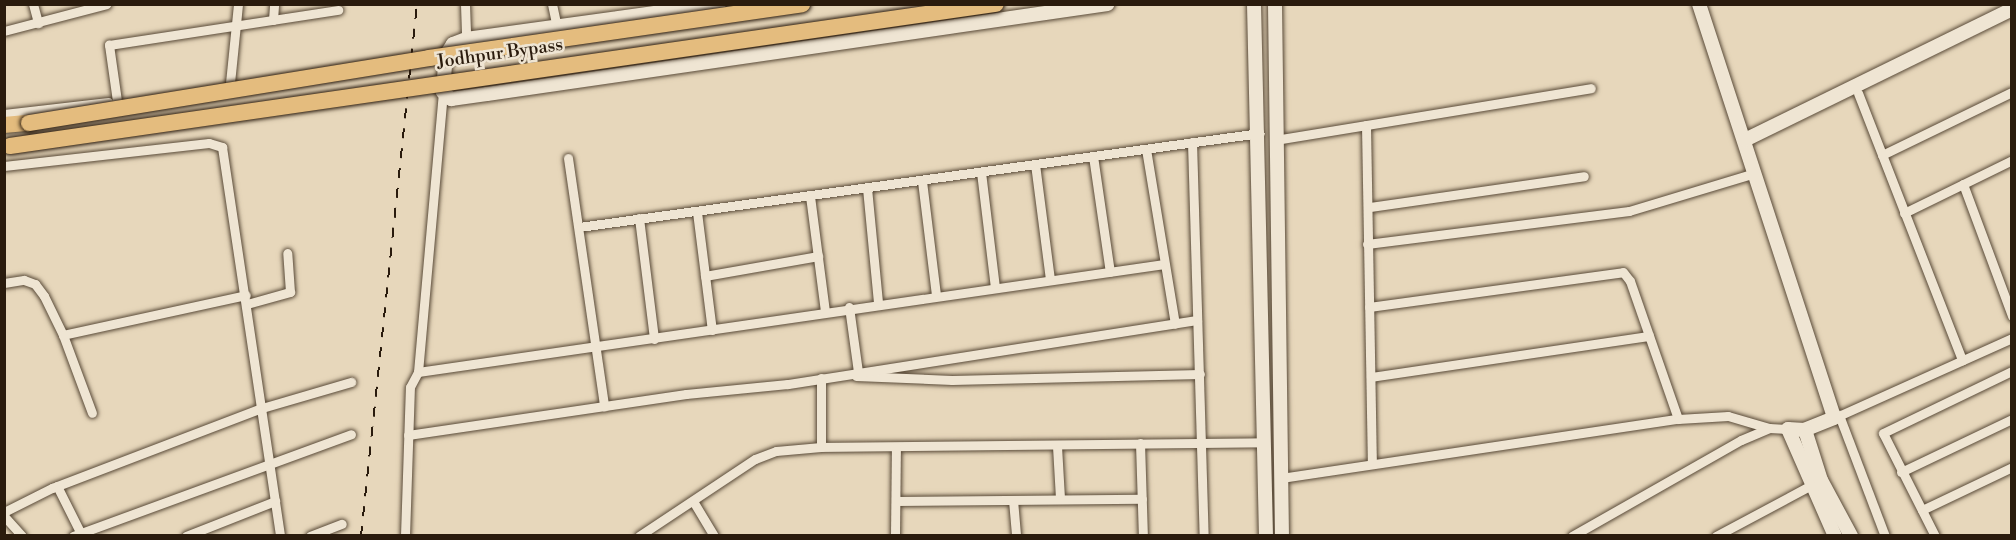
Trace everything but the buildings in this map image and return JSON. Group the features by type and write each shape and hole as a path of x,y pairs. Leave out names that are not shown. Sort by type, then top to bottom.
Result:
{"highway":[{"path":"4,125 429,58 802,4"},
{"name":"Jodhpur Bypass","path":"8,146 996,4"}],"street":[{"path":"33,4 38,23"},
{"path":"4,32 107,4"},
{"path":"230,83 238,4"},
{"path":"273,20 274,4"},
{"path":"465,4 466,39"},
{"path":"552,4 557,28"},
{"path":"4,114 117,101 449,49 466,39 719,4"},
{"path":"443,92 451,99 1108,4"},
{"path":"1254,4 1260,132 1266,536"},
{"path":"1275,4 1282,536"},
{"path":"1700,4 1837,417 1885,536"},
{"path":"1746,144 2012,9"},
{"path":"117,101 109,45 338,10"},
{"path":"1746,144 1858,93 2012,15"},
{"path":"405,536 410,387 418,372 443,92 449,49"},
{"path":"1275,140 1591,88"},
{"path":"1882,155 2012,92"},
{"path":"1858,93 1962,360"},
{"path":"1366,125 1370,207 1368,244 1372,464"},
{"path":"579,226 922,181 1260,132"},
{"path":"1192,142 1203,444 1204,536"},
{"path":"4,166 208,143 222,147 280,536"},
{"path":"1146,149 1175,324"},
{"path":"1093,156 1110,272"},
{"path":"568,158 603,406"},
{"path":"1905,213 2012,160"},
{"path":"1035,164 1050,280"},
{"path":"981,172 995,287"},
{"path":"1368,244 1629,211 1755,173"},
{"path":"1370,207 1584,176"},
{"path":"922,181 936,295"},
{"path":"1963,184 2012,316"},
{"path":"867,188 878,303"},
{"path":"810,196 825,311"},
{"path":"697,212 712,330"},
{"path":"639,218 654,339"},
{"path":"63,334 290,292 287,253"},
{"path":"705,276 818,256"},
{"path":"418,372 595,349 849,307 1164,264"},
{"path":"1370,307 1623,272 1630,281 1678,419"},
{"path":"4,283 24,280 35,284 63,334 92,413"},
{"path":"849,307 858,372"},
{"path":"408,435 603,406 820,378 1197,320"},
{"path":"1371,377 1649,336"},
{"path":"1281,478 1678,419 1728,416 1769,428 1805,430 2012,338"},
{"path":"1935,536 1885,441 1886,428 2012,371"},
{"path":"839,375 952,380 1200,374"},
{"path":"820,378 822,447"},
{"path":"22,536 5,515 57,486 262,408 351,382"},
{"path":"1901,472 2012,419"},
{"path":"1572,536 1769,428"},
{"path":"1788,429 1815,483 1834,536"},
{"path":"1805,430 1815,483 1851,536"},
{"path":"57,486 77,534 269,461 351,434"},
{"path":"639,536 755,459 776,451 822,447 1264,442"},
{"path":"1140,443 1143,536"},
{"path":"1057,446 1060,498"},
{"path":"895,536 896,447"},
{"path":"1922,510 2012,467"},
{"path":"1716,536 1815,483"},
{"path":"896,501 1142,499"},
{"path":"1013,500 1016,536"},
{"path":"186,536 275,501"},
{"path":"693,501 714,536"},
{"path":"310,536 342,524"},
{"path":"1734,526 1739,536"}],"railway":[{"path":"361,536 417,4"}]}
